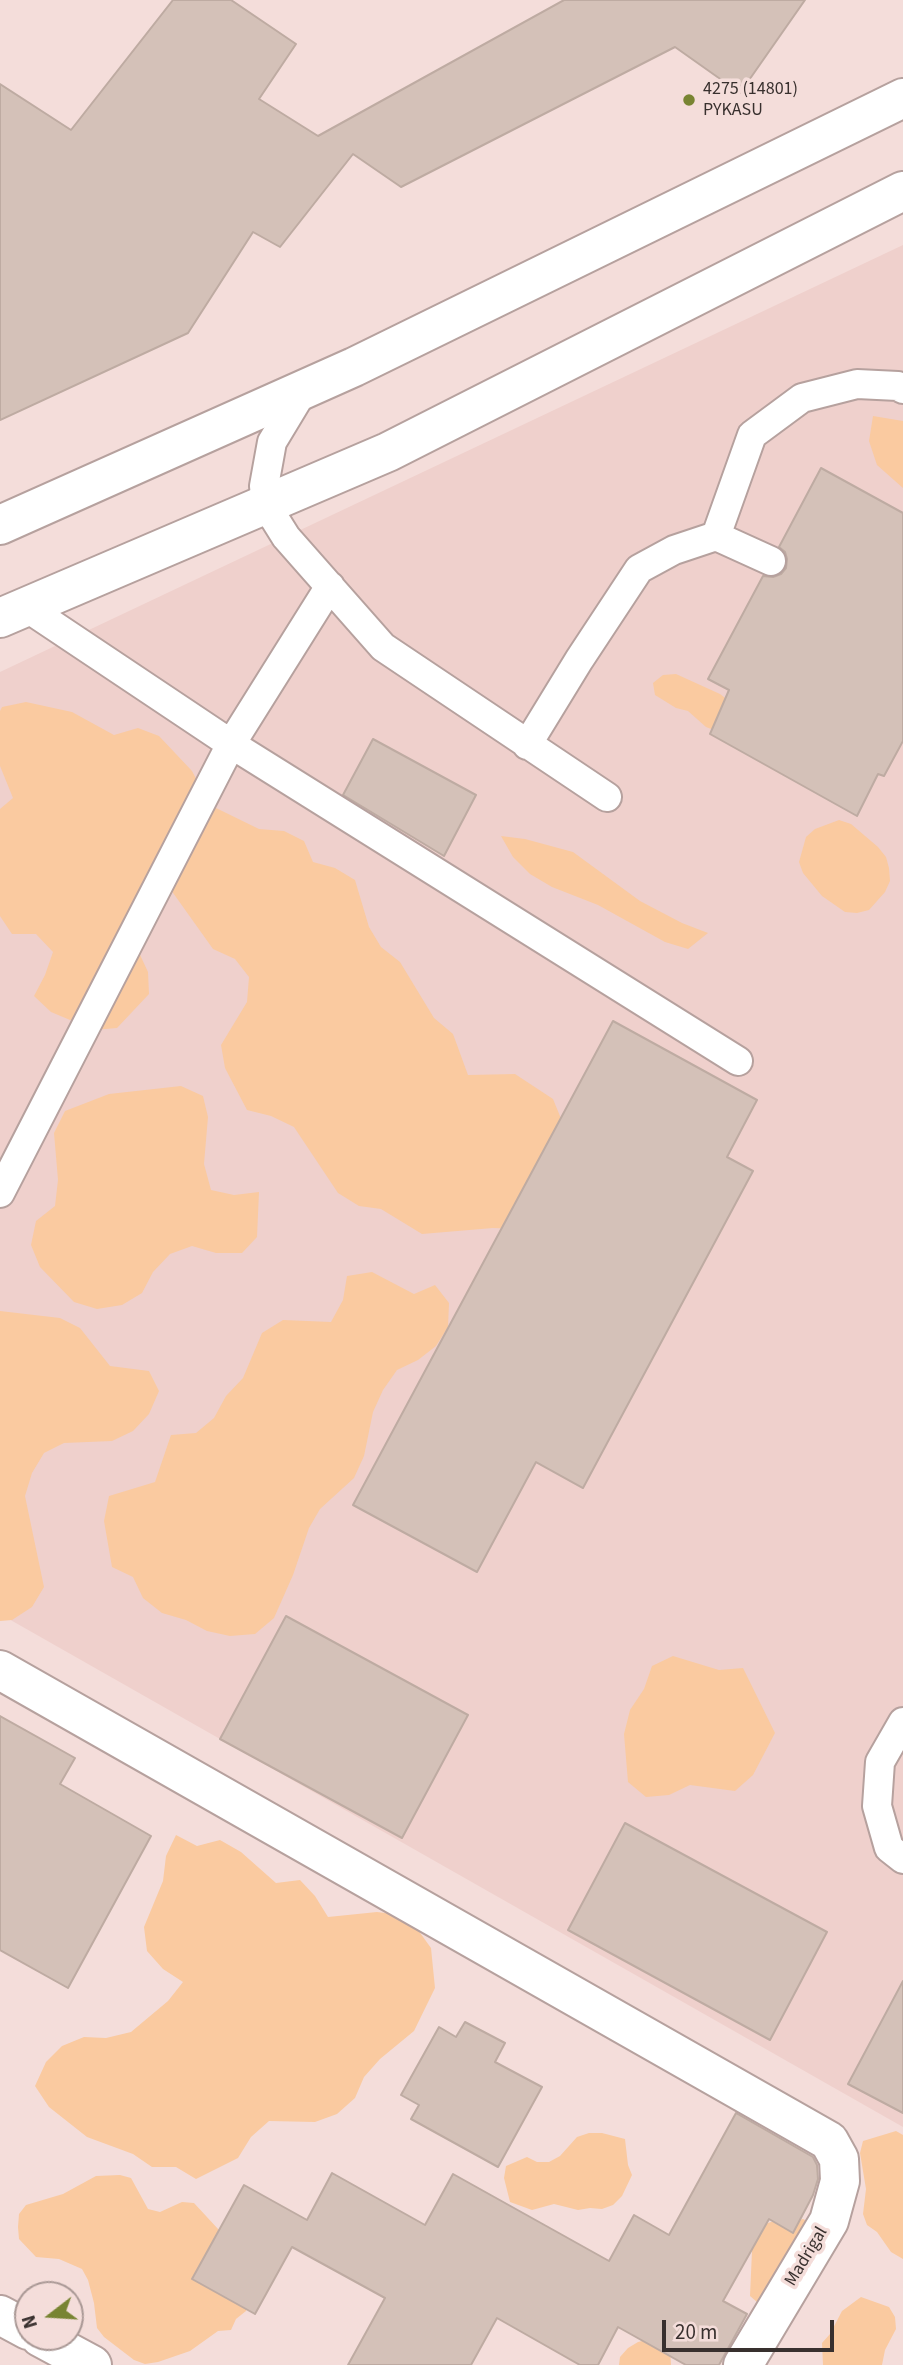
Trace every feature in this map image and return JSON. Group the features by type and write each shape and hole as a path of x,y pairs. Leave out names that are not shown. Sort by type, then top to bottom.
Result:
{"main road":[{"path":"0,525 366,361 903,98"},
{"path":"13,613 388,452 903,191"},
{"name":"Madrigal","path":"0,1670 829,2141 839,2159 839,2181 829,2221 743,2365"},
{"path":"66,2351 92,2365"}],"lane":[{"path":"716,536 752,435 803,398 857,384 898,386 903,389"},
{"path":"304,389 272,442 264,486 266,505 286,537 383,647 607,797"},
{"path":"527,745 639,569 674,550 716,536 771,561"},
{"path":"0,1193 231,744 330,586"},
{"path":"13,613 231,744 738,1061"},
{"path":"903,1721 880,1762 877,1806 889,1848 903,1859"}],"shaded area":[{"path":"903,245 903,2127 0,1614 0,672"},
{"path":"873,416 903,421 903,488 877,465 869,441"},
{"path":"676,674 720,694 738,708 719,732 706,727 688,711 676,708 655,695 653,683 663,675"},
{"path":"26,702 72,712 114,735 138,728 159,736 192,771 216,808 259,829 284,831 304,841 313,862 335,868 355,880 369,927 381,947 400,962 434,1018 453,1034 468,1075 515,1074 553,1099 562,1121 519,1229 493,1228 422,1234 381,1209 359,1206 338,1193 294,1127 271,1116 247,1110 225,1068 221,1045 247,1002 249,977 235,959 213,949 171,890 147,888 131,905 128,929 148,972 149,994 117,1028 94,1030 51,1012 34,996 53,952 36,934 12,934 0,916 0,809 13,798 0,766 0,711 2,707"},
{"path":"839,820 851,824 886,857 890,881 885,892 869,910 845,912 822,896 803,873 799,862 806,837 815,829"},
{"path":"501,836 525,839 573,852 640,901 708,933 688,949 665,942 598,905 552,887 530,874 513,857"},
{"path":"181,1086 203,1096 208,1117 204,1164 211,1190 234,1195 259,1192 257,1237 242,1253 216,1253 192,1246 170,1254 153,1272 142,1293 122,1305 97,1309 74,1302 40,1267 31,1245 36,1221 55,1206 58,1180 54,1133 65,1111 109,1094"},
{"path":"372,1272 414,1294 435,1285 449,1303 448,1327 436,1346 418,1360 397,1370 383,1390 373,1412 364,1456 354,1478 320,1509 309,1528 293,1575 274,1618 255,1634 230,1636 207,1631 186,1620 162,1613 143,1598 133,1577 112,1567 104,1521 109,1496 155,1482 171,1435 196,1433 214,1418 226,1396 243,1378 262,1333 283,1320 331,1322 343,1300 347,1276"},
{"path":"0,1311 60,1318 80,1328 110,1366 149,1371 159,1391 149,1414 133,1431 112,1441 64,1443 44,1453 32,1473 25,1496 44,1587 32,1607 12,1620 0,1621"},
{"path":"673,1656 719,1670 743,1668 775,1733 753,1775 735,1791 690,1785 669,1795 646,1797 628,1782 624,1734 630,1710 644,1689 652,1666"},
{"path":"176,1835 197,1846 220,1840 241,1852 276,1883 300,1880 315,1896 328,1917 377,1912 401,1915 418,1930 431,1948 435,1988 414,2031 380,2059 364,2077 355,2098 337,2114 315,2122 269,2121 251,2137 238,2158 196,2179 176,2167 152,2167 133,2154 87,2137 49,2107 35,2086 46,2062 62,2046 84,2037 106,2038 131,2032 168,2001 183,1982 163,1969 147,1951 144,1927 163,1881 166,1856"},
{"path":"896,2131 903,2135 903,2259 891,2252 877,2232 867,2225 863,2214 866,2189 860,2153 863,2141"},
{"path":"602,2133 625,2139 632,2175 622,2196 613,2205 602,2209 578,2210 554,2204 532,2210 510,2202 504,2178 506,2166 527,2157 537,2162 549,2162 560,2156 577,2137"},
{"path":"120,2175 131,2178 148,2209 160,2212 182,2202 194,2203 243,2256 253,2289 246,2311 236,2319 231,2330 218,2331 190,2351 158,2362 145,2364 134,2360 104,2337 97,2328 94,2303 82,2269 59,2259 36,2257 19,2239 19,2214 26,2205 63,2194 96,2176"},
{"path":"803,2219 809,2222 764,2308 750,2296 750,2238 762,2225 774,2221 786,2224"},
{"path":"861,2297 889,2307 895,2317 896,2329 885,2350 882,2365 823,2365 822,2343 842,2311"},
{"path":"650,2339 670,2349 671,2365 619,2365 620,2357 628,2348"}],"building":[{"path":"173,0 231,0 296,44 259,99 318,136 564,0 805,0 740,93 675,47 401,187 353,154 280,247 253,232 188,333 0,420 0,84 71,130"},
{"path":"821,468 903,513 903,741 884,776 878,774 857,816 710,734 729,690 708,679 763,576 773,577 786,568 785,552 779,547"},
{"path":"373,739 476,795 444,856 343,795"},
{"path":"613,1021 757,1100 727,1157 753,1171 583,1488 536,1462 477,1572 353,1505"},
{"path":"286,1616 468,1715 402,1838 220,1739"},
{"path":"0,1716 75,1758 60,1784 151,1836 68,1988 0,1950"},
{"path":"625,1823 827,1932 770,2040 568,1930"},
{"path":"903,1981 903,2113 848,2084"},
{"path":"465,2022 505,2043 495,2062 542,2087 498,2167 411,2119 419,2105 401,2095 439,2027 456,2037"},
{"path":"736,2113 813,2157 817,2165 818,2179 813,2195 793,2233 769,2219 723,2301 747,2314 719,2365 686,2365 618,2327 598,2365 580,2365 497,2318 471,2365 348,2365 385,2298 292,2247 255,2314 192,2279 244,2185 307,2220 332,2173 425,2225 453,2174 609,2261 634,2215 669,2235"}],"place":[{"name":"4275 (14801) PYKASU","path":"689,100"}]}
